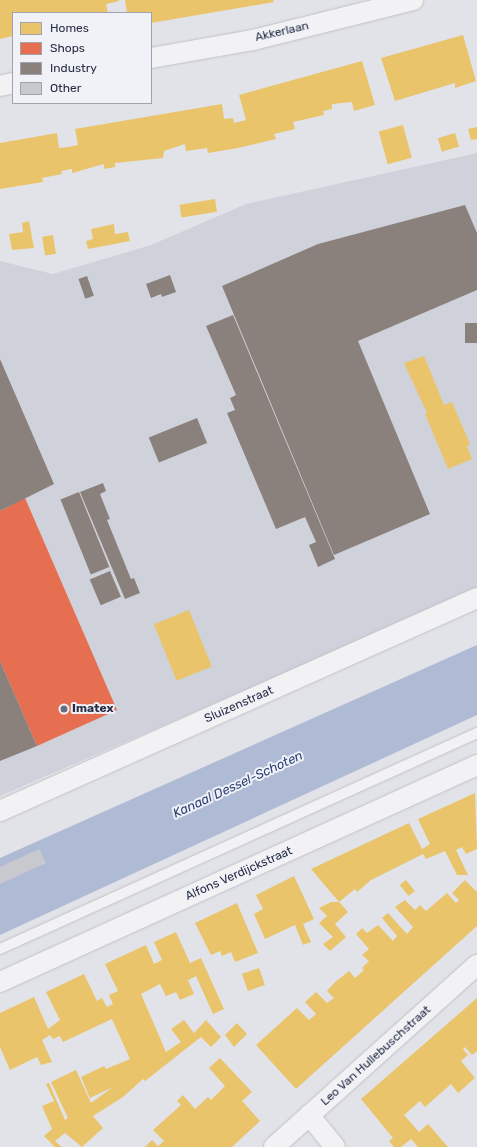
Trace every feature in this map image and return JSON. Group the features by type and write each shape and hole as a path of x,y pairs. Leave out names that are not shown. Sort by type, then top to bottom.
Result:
{"street":[{"name":"Akkerlaan","path":"152,58 253,40 412,0"},
{"path":"0,86 12,84"},
{"name":"Sluizenstraat","path":"0,811 477,598"},
{"name":"Alfons Verdijckstraat","path":"0,982 477,765"},
{"name":"Leo Van Hullebuschstraat","path":"274,1147 477,965"},
{"path":"309,1115 336,1147"}],"lane":[{"path":"0,950 477,733"}],"shaded area":[{"path":"477,153 477,590 0,796 0,261 53,274 151,245 246,204"}],"water":[{"name":"Kanaal Dessel-Schoten","path":"477,645 477,715 0,935 0,858"}],"building: Homes":[{"path":"0,0 119,0 106,4 108,12 12,12 12,36 0,39"},
{"path":"125,0 273,0 274,2 152,23 152,12 127,12"},
{"path":"463,35 476,81 455,88 455,83 395,101 381,58"},
{"path":"362,61 375,105 354,111 352,102 332,104 332,109 323,111 324,115 293,122 295,129 274,134 276,139 238,148 208,153 207,148 186,151 185,144 164,151 163,158 115,163 115,167 104,169 104,164 72,173 72,169 61,171 62,174 42,178 43,182 0,189 0,143 57,133 59,148 68,147 78,145 75,129 222,104 224,119 233,118 234,123 246,120 239,95"},
{"path":"403,125 412,158 388,164 379,131"},
{"path":"477,127 477,139 471,140 468,129"},
{"path":"455,133 459,146 442,152 438,138"},
{"path":"215,199 217,212 181,217 179,205"},
{"path":"29,221 34,248 12,250 9,234 23,232 22,223"},
{"path":"114,224 115,234 128,232 130,241 88,249 86,241 93,239 91,229"},
{"path":"53,235 56,254 45,255 42,237"},
{"path":"424,356 444,405 452,402 470,444 467,446 472,459 448,469 425,414 427,413 404,363"},
{"path":"189,610 212,667 177,681 154,624"},
{"path":"475,793 477,849 466,854 462,847 456,850 468,875 457,875 445,851 426,859 423,854 371,880 357,892 355,889 339,902 311,869 409,823 422,849 430,844 418,819"},
{"path":"294,876 314,919 303,924 311,942 303,945 295,925 265,939 254,914 263,909 256,895"},
{"path":"406,880 415,891 409,896 400,885"},
{"path":"465,880 477,892 477,926 296,1089 256,1045 297,1008 309,1020 316,1014 305,1002 316,992 327,1003 334,998 327,991 334,983 349,971 355,978 364,970 362,968 369,961 362,955 369,949 356,934 362,928 367,933 378,925 393,941 397,936 382,918 388,913 407,934 413,927 395,907 405,900 415,910 420,905 426,911 447,893 456,903 459,900 452,893"},
{"path":"331,902 339,902 348,912 335,924 346,937 330,951 323,944 333,937 319,923 327,916 319,908"},
{"path":"237,903 258,953 235,962 231,952 222,956 220,951 211,955 195,923"},
{"path":"176,932 190,963 201,958 224,1009 213,1014 196,976 188,980 194,994 180,1000 176,992 166,996 160,984 141,994 166,1052 181,1042 171,1029 184,1020 194,1033 206,1020 221,1037 211,1047 201,1037 145,1081 143,1079 123,1097 93,1116 103,1128 82,1147 65,1133 55,1141 62,1147 55,1147 44,1136 52,1129 42,1106 54,1101 46,1084 49,1083 65,1120 68,1118 51,1082 76,1070 91,1103 113,1087 90,1098 81,1077 104,1066 106,1069 130,1059 112,1019 63,1042 60,1036 53,1039 50,1035 42,1040 52,1062 41,1065 37,1057 10,1070 0,1047 0,1013 34,997 48,1029 60,1020 46,992 84,974 97,1001 102,998 107,1007 113,1004 109,995 118,991 105,964 146,945 154,964 162,960 154,942"},
{"path":"259,968 265,985 248,991 242,974"},
{"path":"477,998 477,1051 472,1055 465,1047 463,1049 468,1055 461,1061 475,1078 458,1093 451,1084 425,1107 420,1101 404,1115 419,1132 428,1124 448,1147 418,1147 411,1139 401,1147 394,1147 389,1141 393,1138 361,1099"},
{"path":"237,1023 247,1034 234,1047 225,1035"},
{"path":"220,1058 252,1092 242,1101 260,1121 232,1147 145,1147 152,1140 158,1146 164,1141 153,1130 181,1105 177,1101 183,1095 195,1109 208,1097 211,1100 225,1086 209,1068"}],"building: Shops":[{"path":"25,498 117,710 37,746 0,661 0,511"}],"building: Industry":[{"path":"465,205 477,233 477,290 358,341 430,514 334,555 222,286 318,244"},
{"path":"170,275 176,292 162,297 161,294 151,298 146,284"},
{"path":"87,276 94,296 85,299 78,279"},
{"path":"233,315 335,559 318,567 309,545 316,542 305,517 276,529 227,413 235,410 230,398 236,395 206,326"},
{"path":"465,323 477,323 477,343 465,343"},
{"path":"0,359 54,484 0,511"},
{"path":"197,418 207,443 159,463 149,437"},
{"path":"103,483 106,491 100,494 110,519 107,520 131,579 134,578 140,593 125,599 80,492"},
{"path":"79,492 109,567 91,575 60,499"},
{"path":"110,571 121,597 101,605 90,580"},
{"path":"0,661 37,746 0,761"}],"building: Other":[{"path":"39,849 46,863 0,884 0,867"}],"place":[{"name":"Imatex","path":"64,709"}]}
